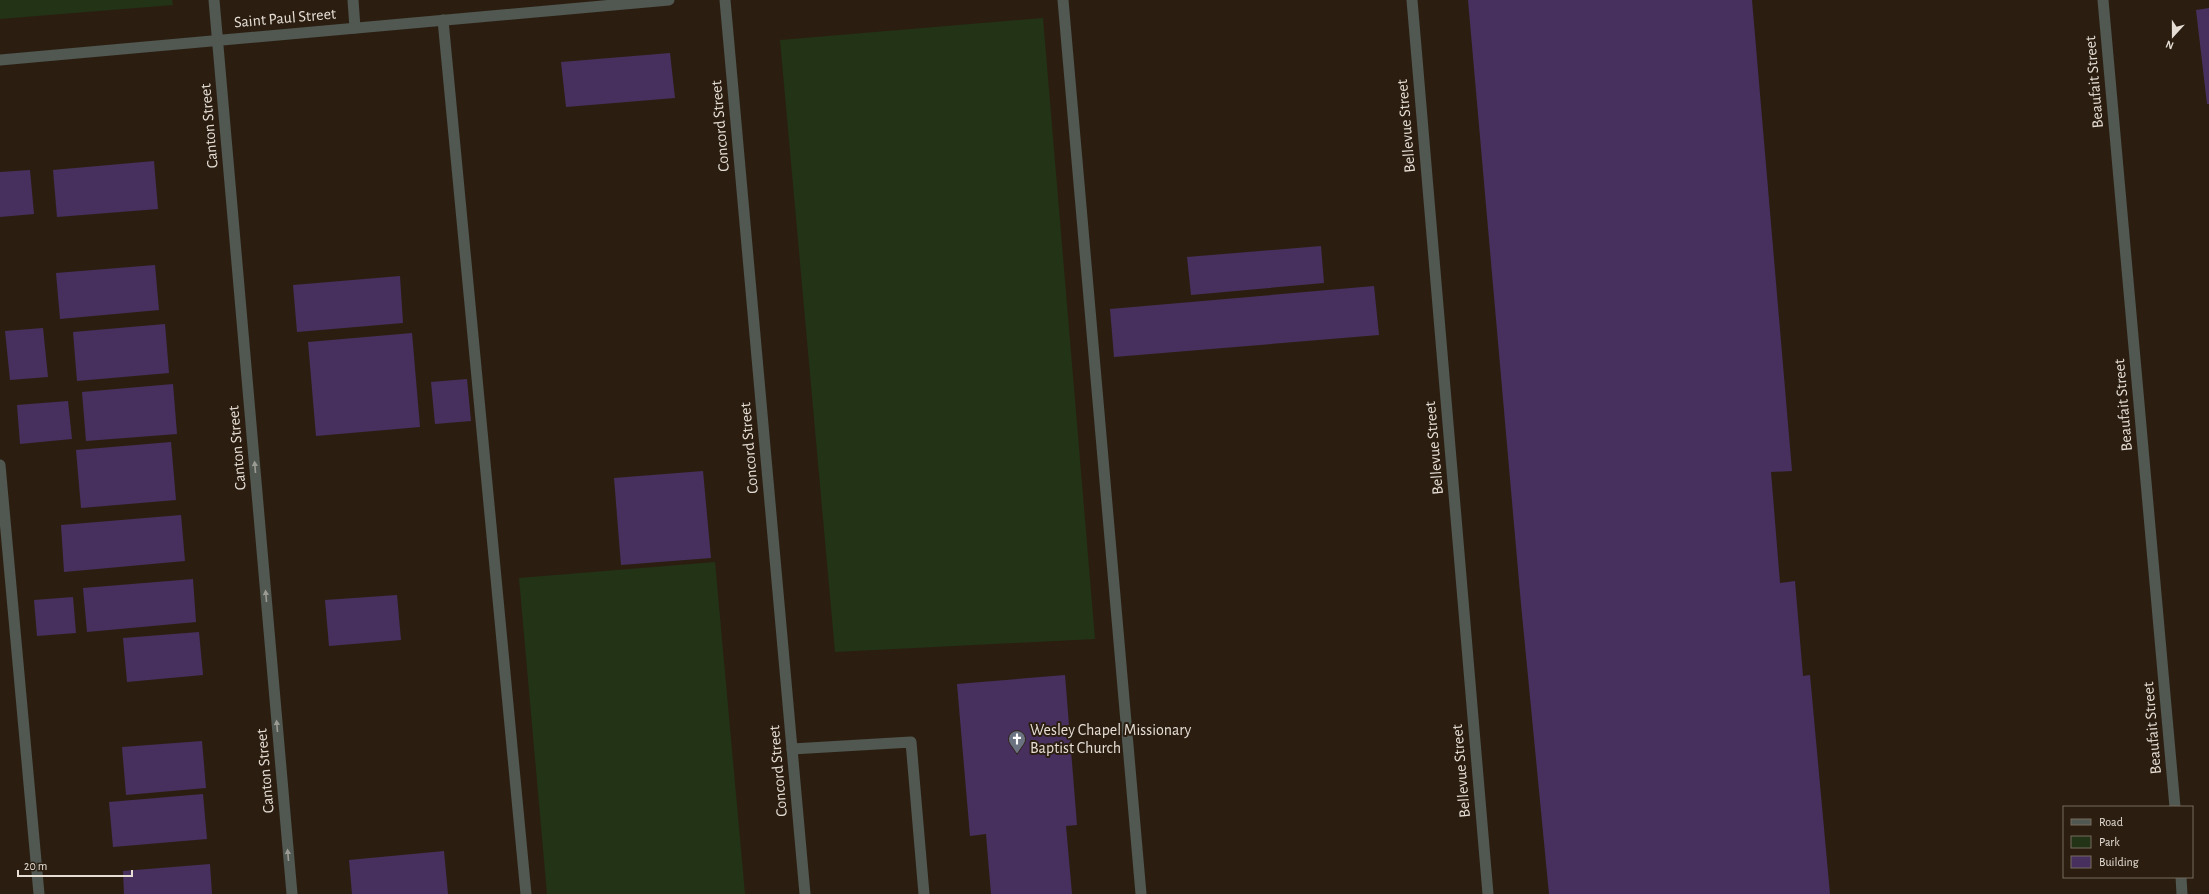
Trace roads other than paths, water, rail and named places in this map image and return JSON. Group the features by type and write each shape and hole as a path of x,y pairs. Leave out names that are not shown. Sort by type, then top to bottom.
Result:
{"street":[{"name":"Canton Street","path":"214,0 292,894"},
{"path":"353,0 355,28"},
{"name":"Saint Paul Street","path":"0,60 669,0"},
{"name":"Concord Street","path":"725,0 806,894"},
{"path":"1063,0 1141,894"},
{"name":"Bellevue Street","path":"1412,0 1488,894"},
{"name":"Beaufait Street","path":"2103,0 2175,806"},
{"path":"443,20 526,894"},
{"path":"0,465 39,894"},
{"path":"792,749 911,742 924,894"},
{"path":"2181,878 2182,894"}],"place":[{"name":"Wesley Chapel Missionary Baptist Church","path":"1017,754"}]}
